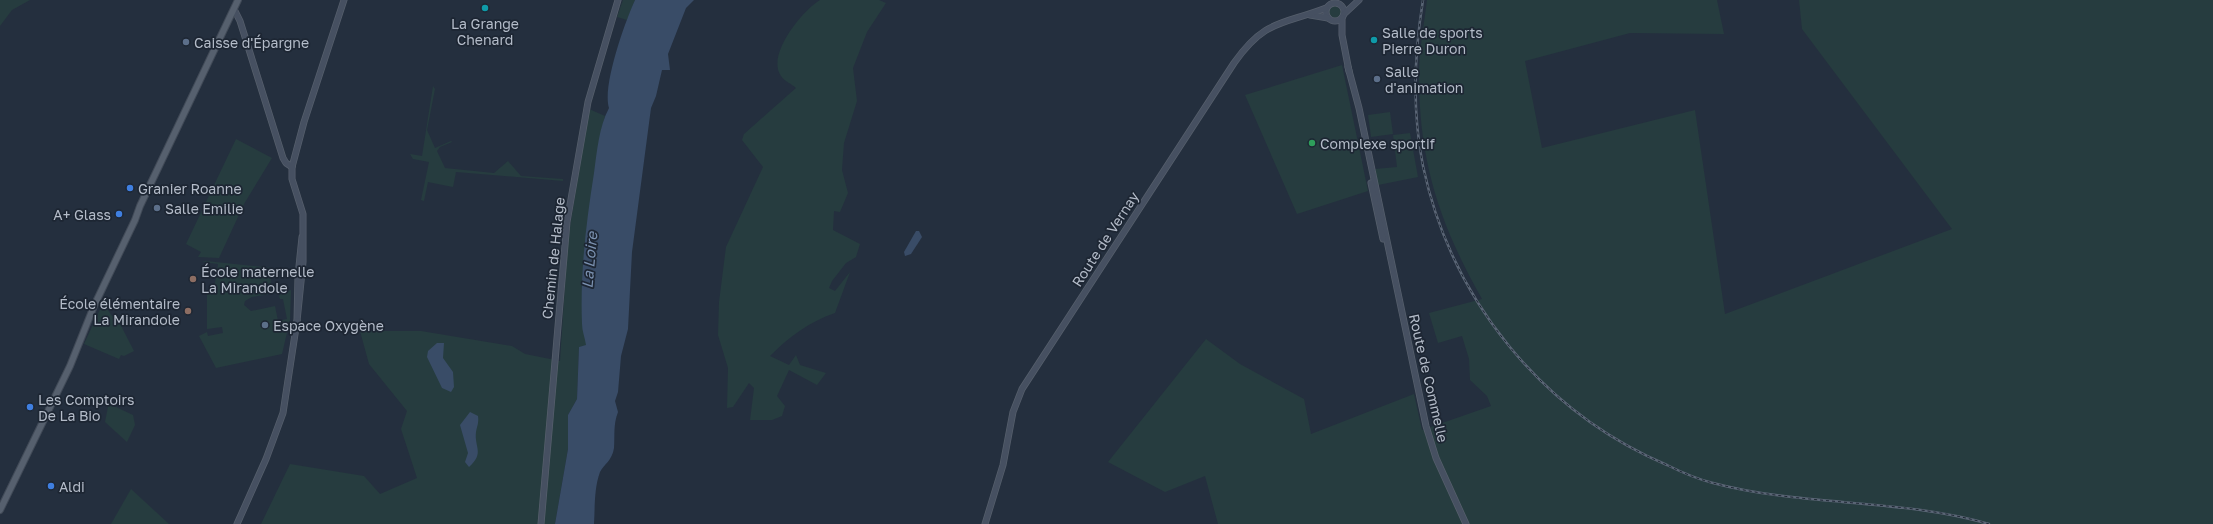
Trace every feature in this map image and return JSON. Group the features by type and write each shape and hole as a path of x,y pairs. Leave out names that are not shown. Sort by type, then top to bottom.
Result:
{"main road":[{"path":"0,510 39,423 73,356 91,315 97,307 108,284 135,220 142,210 238,0"}],"street":[{"path":"238,524 266,459 283,413 297,321 303,214 292,179 292,167 304,122 344,0"},
{"name":"Chemin de Halage","path":"541,524 567,222 588,102 618,0"},
{"path":"1333,21 1343,16 1359,0"},
{"name":"Route de Commelle","path":"1338,3 1343,16 1342,35 1378,222 1394,280 1426,426 1436,458 1466,524"},
{"path":"1328,4 1328,18"},
{"name":"Route de Vernay","path":"985,524 1003,465 1012,412 1022,389 1243,51 1268,28 1286,20 1310,14 1328,4 1354,4"},
{"path":"234,9 240,21 283,158 286,163 292,167"},
{"name":"Route de Vernay","path":"1310,14 1328,18 1333,21"},
{"name":"Route de Commelle","path":"1333,21 1342,35"}],"green space":[{"path":"0,0 30,0 12,10 0,26"},
{"path":"623,0 635,0 627,20 617,17"},
{"path":"820,0 879,0 886,3 867,32 853,68 857,101 844,143 842,170 848,193 840,212 834,211 833,230 860,244 856,257 846,263 832,281 829,288 835,291 850,272 835,313 800,330 770,356 789,365 796,355 800,365 826,373 817,385 789,370 777,396 785,406 782,416 772,420 750,420 754,388 749,383 733,407 727,408 728,368 718,335 719,302 726,247 763,167 742,140 744,134 796,88 781,76 778,67 778,57 788,34 796,23"},
{"path":"1427,0 1717,0 1724,34 1630,33 1525,61 1542,148 1695,110 1725,314 1952,229 1802,29 1799,0 2213,0 2213,524 1218,524 1205,476 1165,492 1108,462 1206,339 1240,364 1304,399 1311,434 1414,394 1422,430 1491,406 1487,396 1470,380 1469,359 1462,336 1438,343 1429,313 1482,299 1454,245 1435,192 1428,165 1423,137 1419,76"},
{"path":"1334,6 1339,8 1341,13 1339,18 1334,20 1329,18 1327,13 1329,8"},
{"name":"Complexe sportif","path":"1342,65 1368,191 1297,214 1245,95"},
{"path":"433,86 435,89 427,130 435,148 451,141 452,142 440,147 437,151 445,168 494,173 508,161 521,176 563,179 563,181 456,172 453,187 428,182 424,201 421,200 429,162 413,159 410,154 422,156"},
{"path":"589,109 605,116 599,141 586,346 579,347 577,399 568,415 568,449 555,524 261,524 290,464 364,476 380,494 417,478 401,429 407,411 369,364 360,331 421,331 512,346 525,354 560,361 568,239"},
{"path":"1390,112 1393,134 1371,137 1368,115"},
{"path":"1410,133 1418,177 1378,185 1375,169 1397,167 1393,135"},
{"path":"236,139 272,158 244,204 219,258 198,257 201,252 186,244"},
{"path":"206,261 274,268 274,274 271,276 270,294 252,297 245,301 244,305 251,311 275,306 278,321 287,319 283,299 280,299 279,296 282,292 291,290 290,320 282,354 216,368 199,336 207,332 208,336 223,333 222,327 207,329 207,291 214,289 218,264 202,262"},
{"path":"103,303 112,316 117,318 134,351 124,356 121,355 119,359 84,344"},
{"path":"88,394 133,415 135,425 127,442 105,422 108,407 86,397"},
{"path":"131,489 169,524 111,524"}],"water":[{"name":"La Loire","path":"635,0 694,0 686,8 668,54 670,70 662,70 656,96 651,108 632,252 628,329 621,356 618,392 615,401 618,412 615,426 614,448 610,459 600,472 598,478 595,498 594,524 555,524 568,449 568,415 577,399 579,347 586,345 582,329 584,248 597,148 603,123 609,108 609,85 616,54"},
{"path":"916,231 919,231 922,237 911,254 905,256 904,252"},
{"path":"437,343 444,343 443,358 453,372 454,387 451,392 442,388 427,357 428,351"},
{"path":"470,412 478,416 476,437 478,454 477,458 469,467 465,462 468,453 460,425"}],"railway":[{"path":"1423,0 1416,62 1417,125 1423,166 1436,215 1455,261 1480,305 1509,346 1542,382 1580,415 1622,442 1689,475 1713,483 1747,491 1782,496 1921,510 1989,524"}],"place":[{"name":"La Grange Chenard","path":"485,8"},
{"name":"Salle de sports Pierre Duron","path":"1374,40"},
{"name":"Caisse d'Épargne","path":"186,42"},
{"name":"Salle d'animation","path":"1377,79"},
{"name":"Complexe sportif","path":"1312,143"},
{"name":"Granier Roanne","path":"130,188"},
{"name":"Salle Emilie","path":"157,208"},
{"name":"A+ Glass","path":"119,214"},
{"name":"École maternelle La Mirandole","path":"193,279"},
{"name":"École élémentaire La Mirandole","path":"188,311"},
{"name":"Espace Oxygène","path":"265,325"},
{"name":"Les Comptoirs De La Bio","path":"30,407"},
{"name":"Aldi","path":"51,486"}]}
